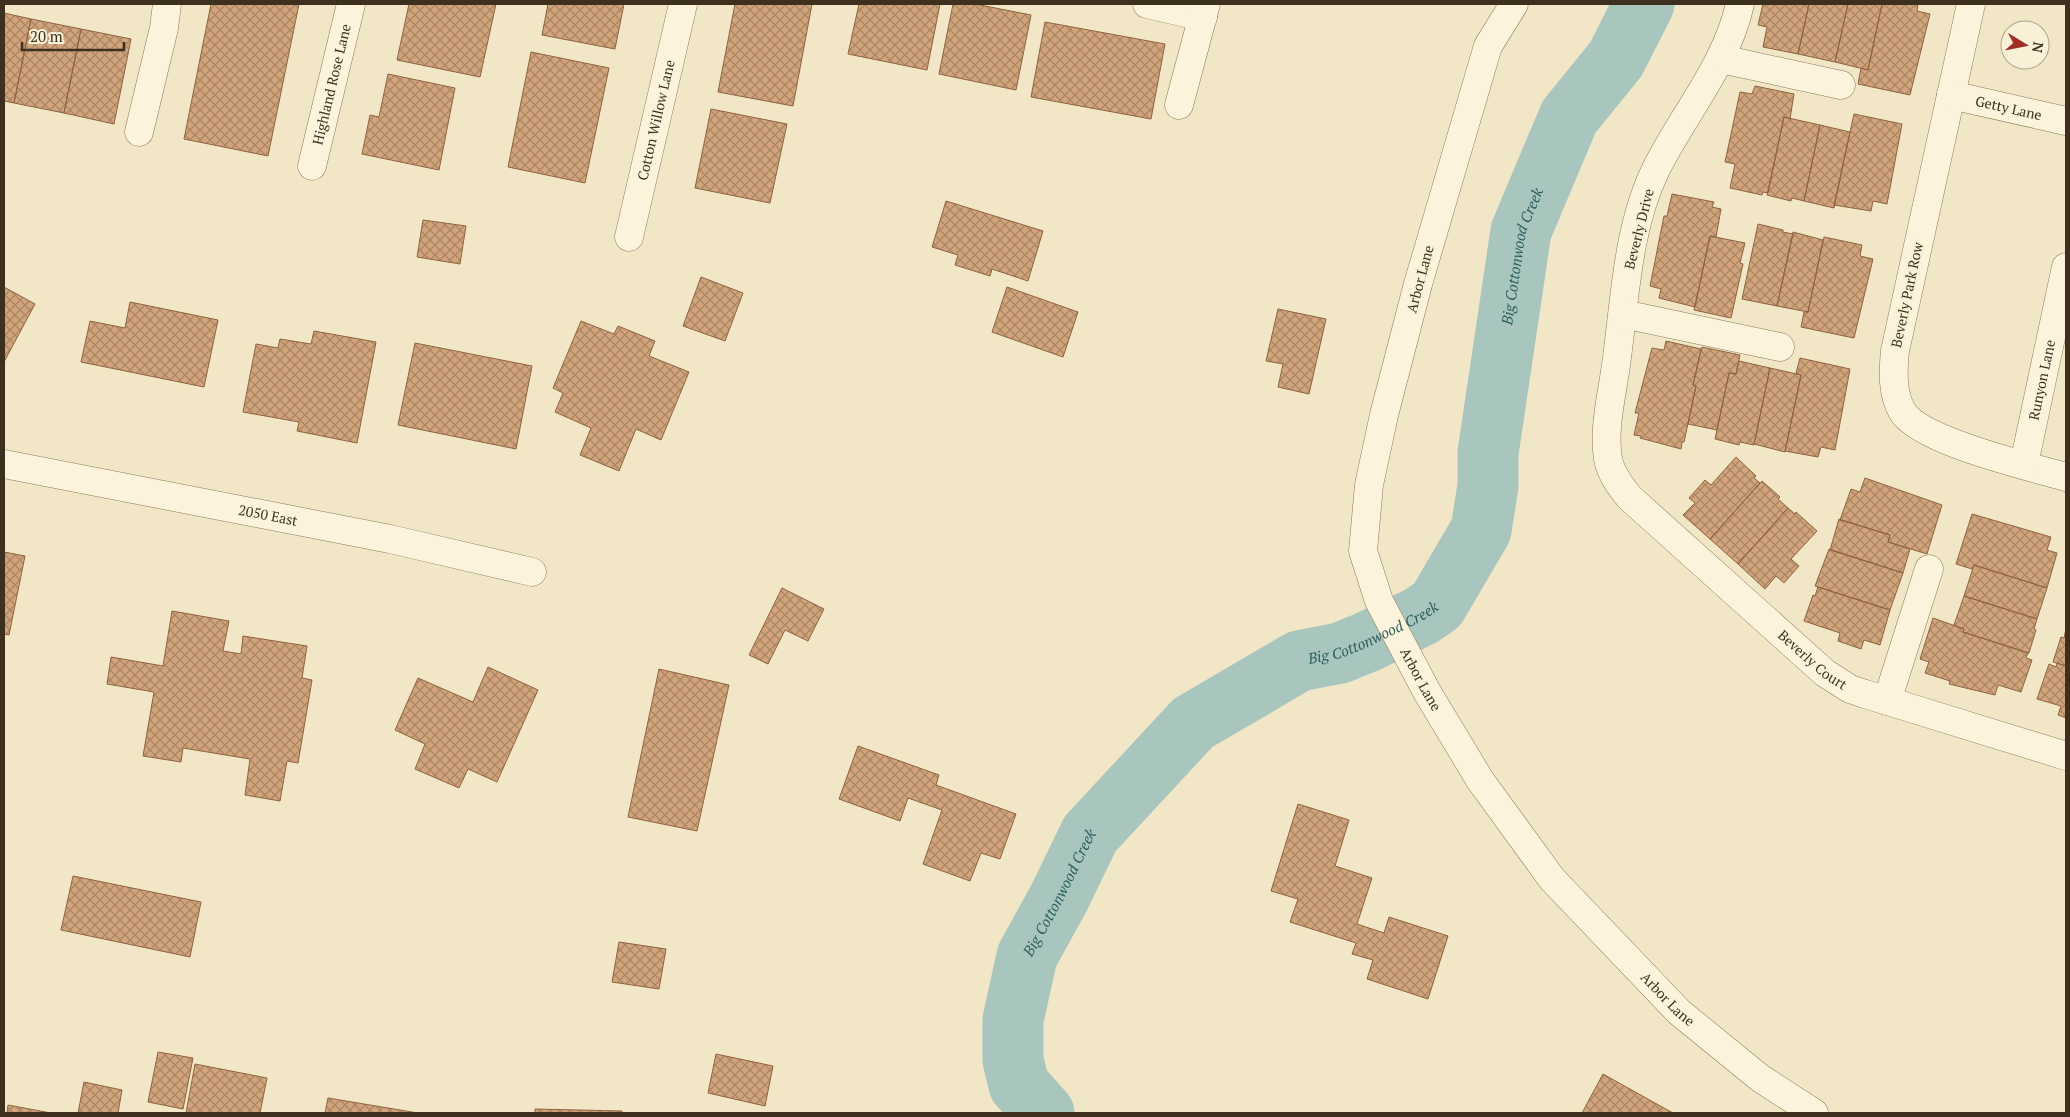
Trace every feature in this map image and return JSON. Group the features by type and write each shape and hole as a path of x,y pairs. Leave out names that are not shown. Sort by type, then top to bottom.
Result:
{"street":[{"path":"138,132 164,28 167,4"},
{"name":"Highland Rose Lane","path":"312,166 350,4"},
{"name":"Cotton Willow Lane","path":"629,237 683,4"},
{"path":"1147,4 1204,10 1179,105"},
{"name":"Arbor Lane","path":"1514,4 1488,46 1418,284 1382,423 1369,484 1363,551 1379,601 1412,665 1480,780 1517,832 1569,899 1678,1012 1760,1078 1814,1113"},
{"name":"Beverly Drive","path":"1613,474 1609,460 1607,429 1634,241 1656,170 1673,138 1721,59 1740,4"},
{"name":"Beverly Park Row","path":"1971,4 1895,351 1893,372 1895,390 1902,412 1920,427 1944,440 2066,477"},
{"path":"1721,59 1841,84"},
{"name":"Getty Lane","path":"1951,95 2066,121"},
{"name":"Runyon Lane","path":"2024,464 2060,326 2066,267"},
{"path":"1623,314 1780,348"},
{"name":"2050 East","path":"4,464 390,539 532,572"},
{"name":"Beverly Court","path":"1613,474 1630,498 1825,673 1850,688 1887,701 2066,756"},
{"path":"1887,701 1928,569"}],"building":[{"path":"211,4 299,4 268,156 184,139"},
{"path":"409,4 496,4 480,77 397,60"},
{"path":"548,4 624,4 615,49 542,35"},
{"path":"735,4 812,4 793,106 718,92"},
{"path":"859,4 940,4 927,70 848,54"},
{"path":"953,4 975,4 1031,15 1016,90 939,74"},
{"path":"1763,4 1809,4 1798,54 1763,47 1767,27 1758,25"},
{"path":"1809,4 1848,4 1835,62 1798,54"},
{"path":"1848,4 1882,4 1868,70 1835,62"},
{"path":"1882,4 1918,4 1917,11 1930,14 1910,95 1858,84 1861,68 1868,70"},
{"path":"4,13 31,19 14,103 4,101"},
{"path":"31,19 81,29 64,113 14,103"},
{"path":"1045,22 1165,44 1151,119 1031,97"},
{"path":"81,29 131,39 114,124 64,113"},
{"path":"531,52 609,68 585,183 508,167"},
{"path":"388,74 455,88 439,170 362,154 370,115 379,117"},
{"path":"1755,86 1794,94 1790,119 1784,117 1768,193 1763,192 1762,195 1730,188 1735,164 1725,162 1740,92 1752,94"},
{"path":"711,109 787,124 770,203 695,188"},
{"path":"1854,114 1902,124 1887,204 1873,201 1871,211 1834,205"},
{"path":"1784,117 1820,125 1804,201 1792,198 1791,201 1767,195"},
{"path":"1820,125 1850,132 1834,208 1804,201"},
{"path":"1672,194 1714,202 1712,207 1721,209 1716,237 1710,236 1695,307 1659,298 1661,289 1650,286 1664,216 1667,216"},
{"path":"946,201 1043,231 1028,281 992,269 990,276 955,265 958,255 932,247"},
{"path":"423,220 466,226 460,264 417,257"},
{"path":"1758,224 1793,234 1777,306 1742,299"},
{"path":"1793,232 1823,240 1808,312 1777,306"},
{"path":"1710,236 1745,243 1740,263 1743,264 1731,318 1694,310"},
{"path":"1824,237 1862,245 1860,256 1873,259 1854,338 1801,327 1804,312 1808,312"},
{"path":"701,277 743,293 725,341 683,326"},
{"path":"4,287 35,304 4,362"},
{"path":"1007,287 1078,312 1063,357 992,332"},
{"path":"130,302 218,320 204,387 81,362 90,321 125,328"},
{"path":"1278,309 1326,319 1309,394 1278,387 1283,364 1266,361"},
{"path":"581,321 614,334 618,326 655,341 649,356 689,372 661,440 636,429 619,471 580,455 591,428 555,412 563,393 553,388"},
{"path":"314,331 376,342 357,443 297,431 299,422 243,412 256,344 278,348 280,339 311,344"},
{"path":"1666,341 1701,349 1693,385 1696,386 1681,449 1634,435 1639,413 1635,413 1652,348 1664,350"},
{"path":"415,343 532,366 516,449 398,425"},
{"path":"1702,347 1740,355 1736,374 1729,373 1717,430 1688,424 1696,386 1693,385"},
{"path":"1800,358 1850,369 1835,450 1821,447 1818,457 1785,451 1801,375 1796,373"},
{"path":"1739,361 1770,368 1754,445 1740,442 1739,445 1715,439 1729,373 1736,374"},
{"path":"1770,368 1801,375 1785,452 1754,444"},
{"path":"1736,457 1756,476 1754,478 1760,483 1710,539 1683,515 1695,503 1689,498 1705,480 1711,485"},
{"path":"1865,478 1942,505 1927,554 1888,542 1890,535 1840,520 1851,489 1860,492"},
{"path":"1762,481 1780,497 1778,499 1788,508 1738,564 1710,539"},
{"path":"1788,508 1795,514 1796,512 1817,531 1791,559 1799,566 1784,583 1776,576 1765,589 1738,564"},
{"path":"1972,514 2051,537 2047,550 2057,553 2047,588 1974,565 1972,569 1956,564"},
{"path":"1839,519 1890,535 1888,542 1910,549 1903,573 1830,550"},
{"path":"1829,549 1903,573 1890,610 1815,586"},
{"path":"4,552 25,556 9,635 4,634"},
{"path":"1974,565 2047,588 2037,619 1964,596"},
{"path":"1818,587 1890,610 1880,645 1864,640 1861,649 1838,641 1840,633 1804,621 1813,595 1815,596"},
{"path":"782,588 824,609 808,641 785,630 768,664 749,655"},
{"path":"1964,596 2037,619 2034,629 2036,630 2029,653 1963,632 1964,629 1954,625"},
{"path":"172,611 229,621 223,651 241,654 243,636 307,646 302,678 312,680 298,763 287,761 280,801 245,795 250,759 183,748 181,762 143,756 154,692 107,684 111,657 163,666"},
{"path":"1933,618 1964,629 1963,632 2028,653 2026,658 2032,660 2021,692 1998,685 1995,695 1949,684 1950,681 1925,673 1929,662 1920,659"},
{"path":"2066,629 2066,666 2053,662 2061,637 2064,638"},
{"path":"2057,663 2066,666 2066,718 2058,715 2061,706 2037,699 2049,664 2056,667"},
{"path":"488,667 538,690 497,782 468,769 459,788 415,769 425,744 395,730 418,678 473,702"},
{"path":"659,669 729,685 697,831 628,817"},
{"path":"858,746 939,775 936,785 1016,814 1000,859 981,853 970,881 923,864 942,810 908,798 900,821 839,799"},
{"path":"1298,804 1349,820 1335,866 1372,878 1357,924 1384,933 1389,917 1448,936 1428,999 1367,979 1373,960 1352,954 1356,943 1290,922 1298,899 1271,891"},
{"path":"73,876 201,902 190,957 61,930"},
{"path":"619,942 666,949 659,989 612,982"},
{"path":"158,1052 193,1058 183,1109 148,1102"},
{"path":"716,1054 773,1066 765,1106 708,1093"},
{"path":"195,1064 267,1078 260,1113 186,1113"},
{"path":"1603,1074 1673,1113 1582,1113"},
{"path":"84,1082 122,1090 118,1113 78,1113"},
{"path":"328,1098 418,1113 325,1113"},
{"path":"8,1105 51,1113 7,1113"},
{"path":"535,1109 622,1111 622,1113 535,1113"}],"waterway":[{"name":"Big Cottonwood Creek","path":"1044,1113 1019,1085 1013,1060 1013,1020 1027,956 1059,898 1090,834 1193,723 1299,661 1340,653 1421,616 1437,605 1481,530 1488,486 1488,453 1521,231 1569,117 1616,59 1644,4"}]}
